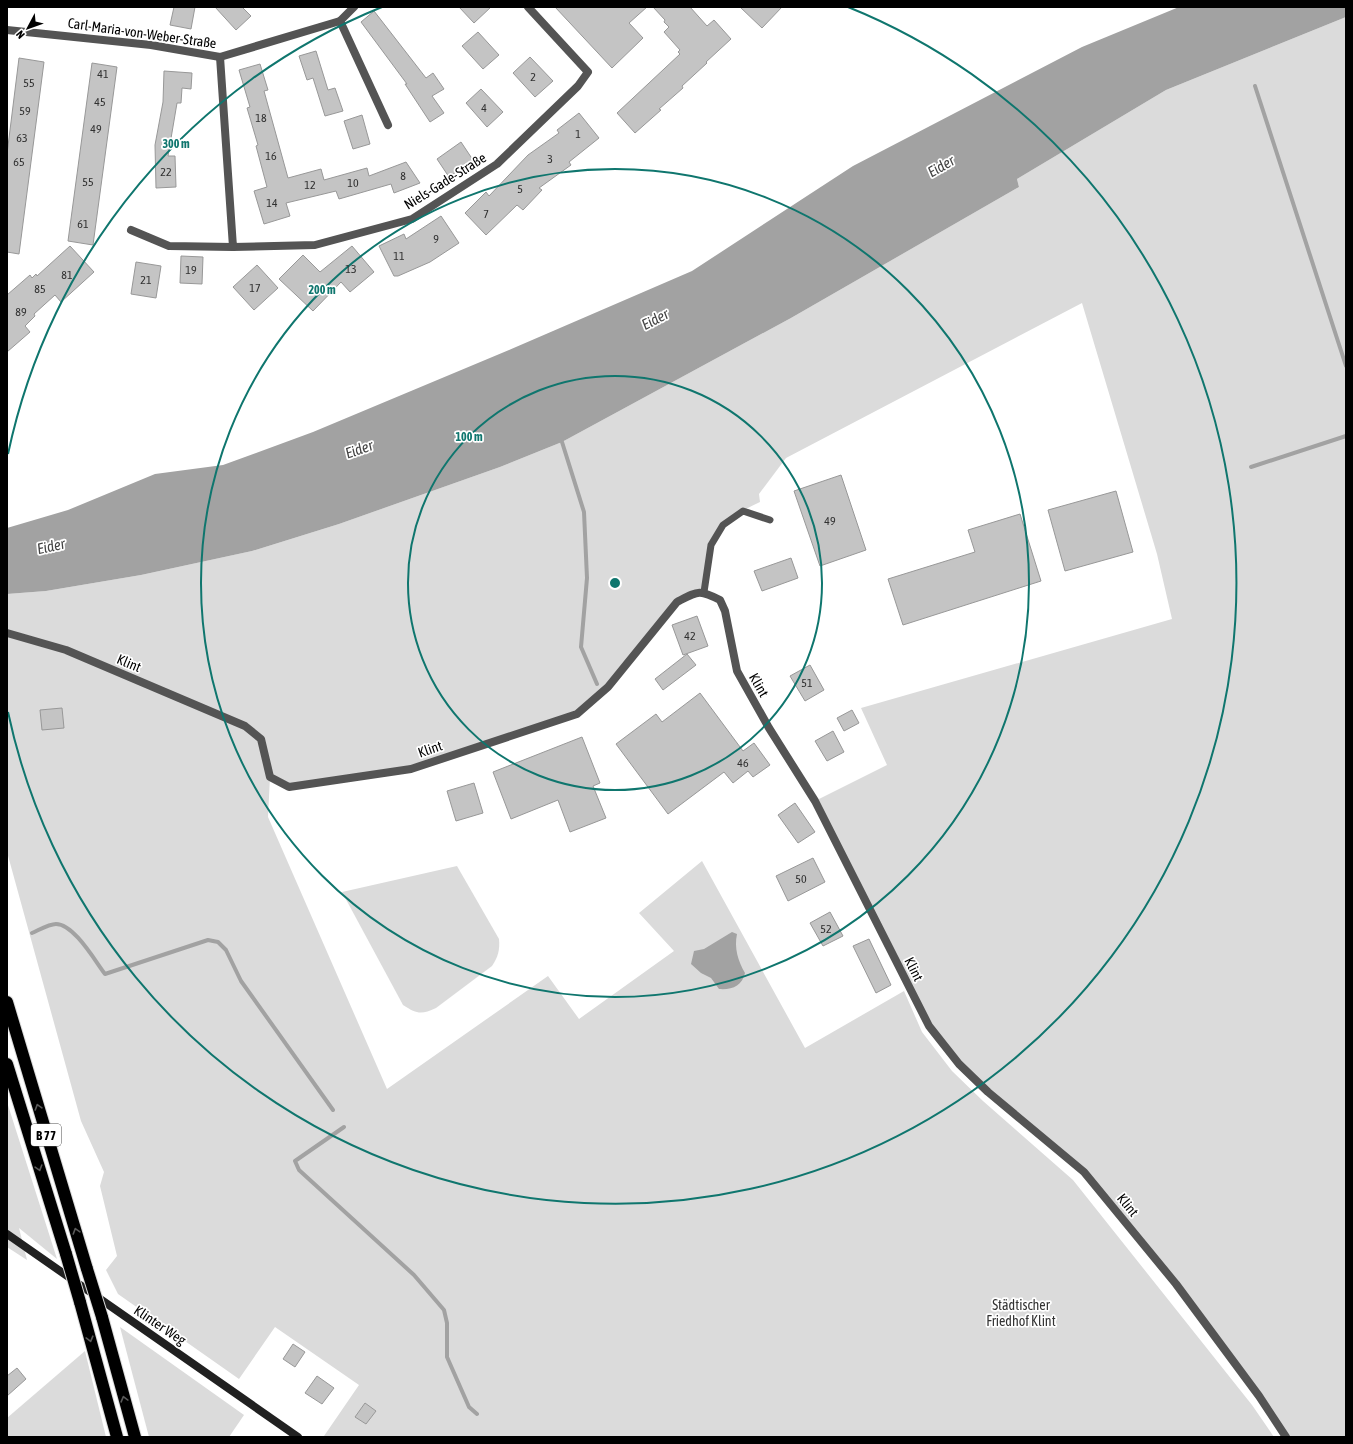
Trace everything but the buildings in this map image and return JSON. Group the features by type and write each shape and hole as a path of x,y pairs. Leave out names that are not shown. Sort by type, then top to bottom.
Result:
{"highway":[{"name":"B 77","path":"7,1002 102,1317 135,1437"},
{"name":"B 77","path":"7,1064 66,1254 117,1437"}],"street":[{"name":"Carl-Maria-von-Weber-Straße","path":"7,30 151,45 220,57 340,21 354,7"},
{"name":"Niels-Gade-Straße","path":"132,230 169,246 233,247 315,245 412,219 497,164 578,86 588,72 528,7"},
{"path":"340,21 388,125"},
{"path":"220,57 233,247"},
{"name":"Klint","path":"7,632 66,650 245,726 261,739 270,776 289,787 411,770 577,714 608,687 677,602 692,594 704,592 720,600 725,611 736,671 769,728 815,801 928,1026 959,1064 973,1078 1084,1172 1176,1284 1259,1396 1286,1437"},
{"name":"Klinter Weg","path":"7,1234 298,1437"}],"lane":[{"path":"704,592 711,545 723,525 742,511 770,520"}],"green space":[{"name":"Städtischer Friedhof Klint","path":"1346,17 1346,1437 1286,1437 1259,1396 1084,1172 988,1092 929,1026 815,801 887,765 861,708 1172,619 1157,554 1082,303 786,458 759,494 760,502 745,509 724,524 714,538 708,557 704,592 677,602 608,687 577,714 411,769 289,787 270,777 268,817 387,1089 548,976 579,1019 674,951 639,913 702,861 805,1048 904,991 922,1032 952,1071 983,1101 1073,1180 1252,1405 1274,1437 326,1437 324,1436 359,1385 275,1327 239,1379 118,1294 106,1270 117,1256 100,1186 104,1172 81,1121 7,852 7,594 46,591 141,575 252,551 339,524 500,467 562,442 791,318 1019,187 1017,179 1166,90"},
{"path":"457,866 499,939 498,953 492,966 436,1008 426,1012 416,1012 403,1005 342,892"},
{"path":"7,1102 57,1259 19,1228 27,1260 7,1247"},
{"path":"120,1327 244,1415 229,1437 149,1437"},
{"path":"85,1351 106,1437 7,1437 7,1418"}],"water":[{"name":"Eider","path":"1179,7 1346,7 1346,17 1166,90 1017,179 1019,187 791,318 562,442 500,467 339,524 252,551 141,575 46,591 7,594 7,528 68,510 155,474 223,465 313,432 692,271 853,166 1082,47"},
{"path":"732,932 737,934 737,954 745,973 742,981 736,986 728,989 719,989 711,978 701,973 691,964 694,951 704,949"}],"waterway":[{"path":"1255,86 1346,366"},
{"path":"1251,467 1346,436"},
{"path":"562,442 584,512 587,578 581,647 597,684"},
{"path":"32,933 53,924 63,926 77,936 105,974 208,940 218,942 226,950 241,981 333,1110"},
{"path":"344,1127 295,1161 299,1170 414,1275 444,1310 447,1323 447,1357 469,1407 477,1414"}]}
